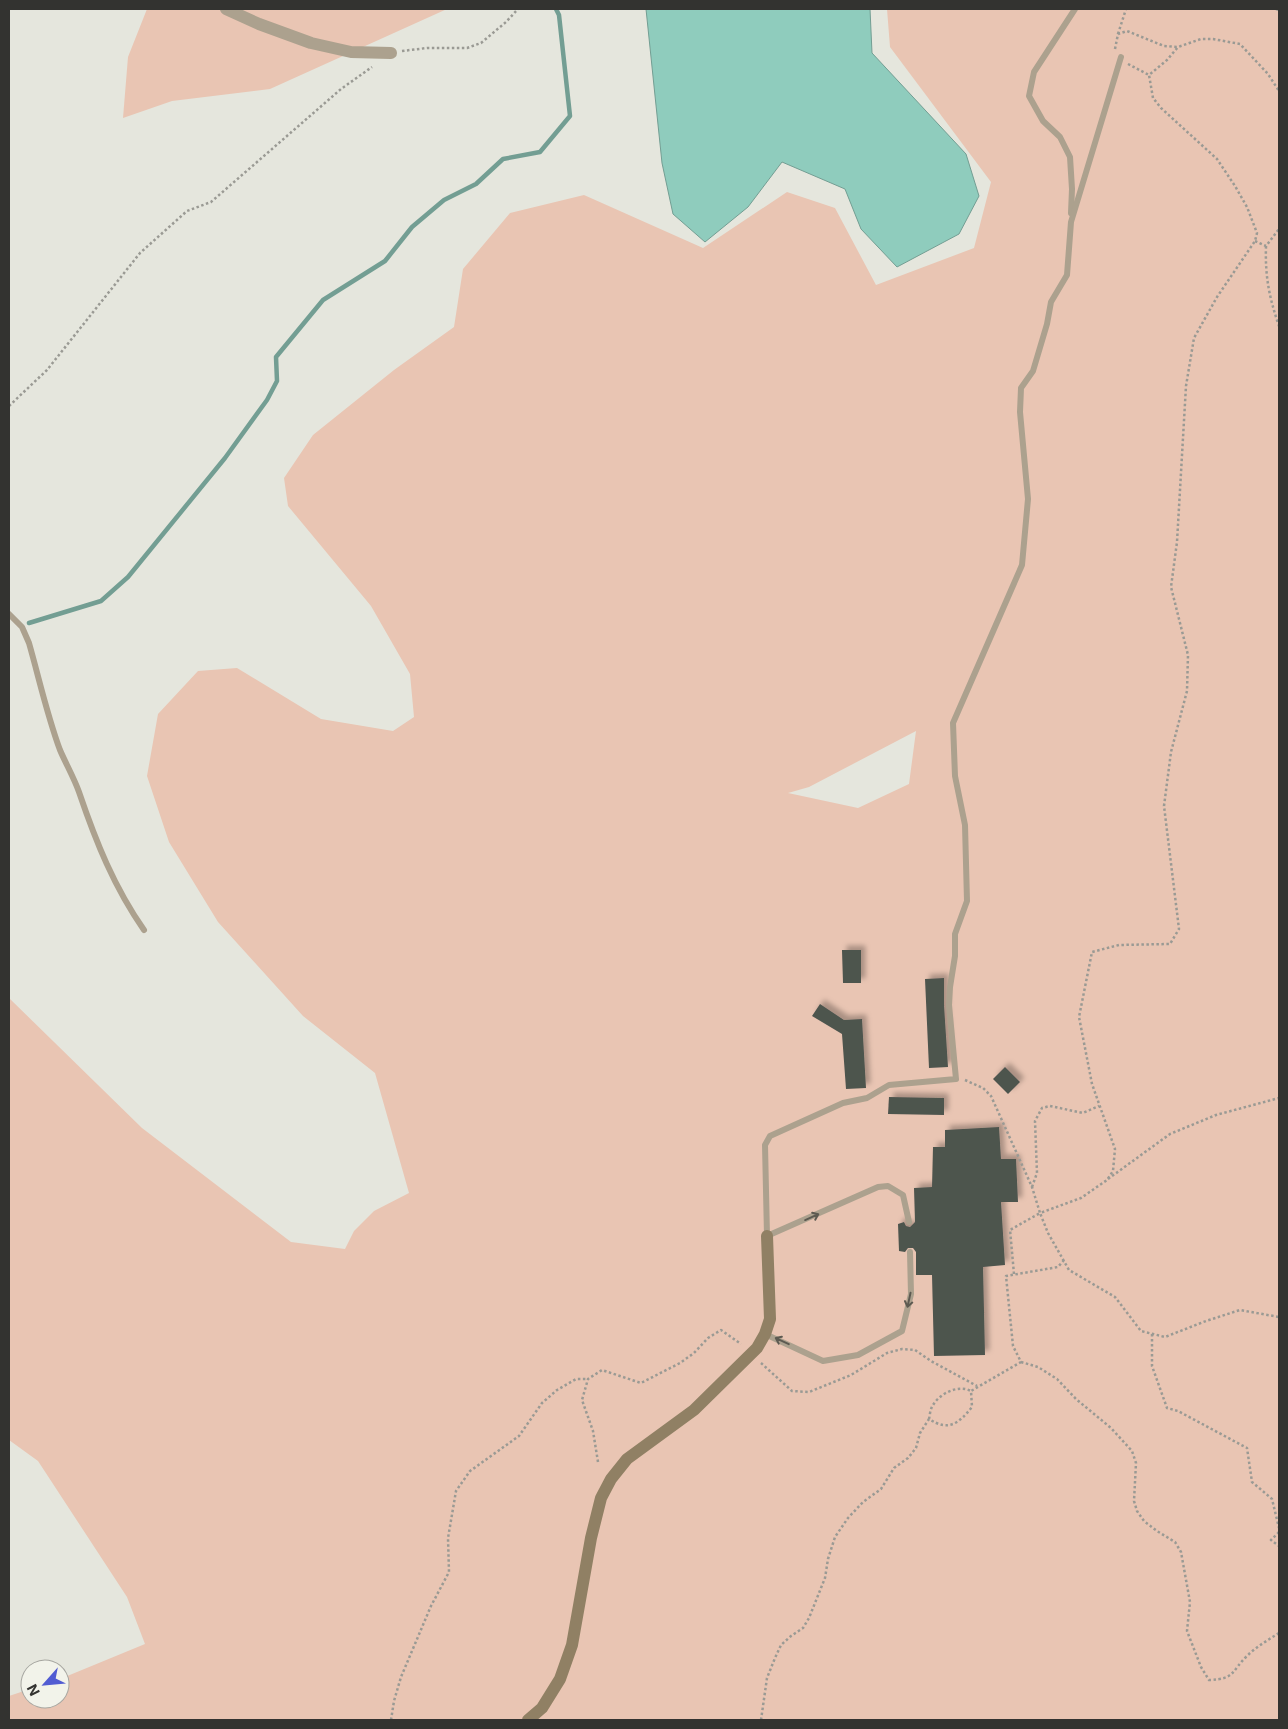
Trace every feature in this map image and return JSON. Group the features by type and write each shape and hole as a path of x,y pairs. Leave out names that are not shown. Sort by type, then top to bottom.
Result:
{"street":[{"path":"226,9 259,24 311,43 351,52 391,53"},
{"path":"528,1720 542,1708 560,1679 572,1645 591,1538 601,1498 611,1479 627,1459 694,1410 757,1348 765,1334 770,1319 767,1236"}],"lane":[{"path":"909,1222 903,1195 888,1186 883,1186 767,1236 765,1146 770,1136 844,1102 867,1098 889,1085 956,1080 950,987 955,956 955,934 968,901 965,825 955,776 953,723 1022,565 1028,499 1020,412 1021,388 1032,371 1047,324 1051,302 1067,275 1072,189 1070,157 1060,137 1043,122 1029,96 1034,72 1075,9"},
{"path":"1071,222 1121,57"},
{"path":"9,614 22,627 29,643 60,749 79,792 100,852 128,906 144,930"},
{"path":"765,1334 823,1361 858,1355 890,1339 902,1331 911,1294 910,1252"}],"path":[{"path":"9,406 47,370 140,254 187,211 211,202 341,89 391,53 427,48 467,48 480,43 506,22 518,9"},
{"path":"1126,9 1114,49 1125,62 1149,75"},
{"path":"1118,34 1127,30 1164,46 1178,47 1201,39 1240,44 1268,74 1279,91"},
{"path":"1149,75 1178,47"},
{"path":"1107,1180 1113,1171 1115,1149 1092,1084 1079,1017 1092,952 1119,945 1170,944 1179,929 1164,806 1171,752 1187,691 1188,655 1171,587 1177,542 1186,386 1194,338 1217,297 1255,242 1257,233 1247,207 1217,159 1161,108 1153,98 1149,75"},
{"path":"1279,229 1266,246 1266,272 1272,305 1279,326"},
{"path":"1255,242 1266,246"},
{"path":"956,1080 966,1081 983,1088 991,1096 1032,1187 1048,1233 1070,1270 1115,1297 1141,1331 1164,1337 1206,1320 1240,1310 1279,1317"},
{"path":"1014,1274 1010,1230 1040,1213 1081,1198 1170,1134 1216,1115 1279,1098"},
{"path":"1032,1187 1037,1173 1035,1121 1042,1108 1050,1106 1083,1113 1100,1106"},
{"path":"1021,1362 1013,1346 1006,1276 1058,1267 1064,1260"},
{"path":"391,1720 401,1677 431,1606 449,1572 448,1538 456,1491 470,1471 519,1436 542,1403 557,1390 576,1379 588,1379 602,1370 641,1383 680,1363 694,1353 708,1338 721,1330 741,1344"},
{"path":"1152,1334 1152,1366 1167,1408 1178,1411 1247,1448 1252,1482 1272,1499 1279,1528"},
{"path":"760,1363 792,1391 809,1392 851,1375 887,1354 902,1349 915,1350 977,1386"},
{"path":"970,1391 1021,1362 1038,1367 1057,1379 1076,1399 1111,1428 1132,1451 1136,1462 1134,1502 1137,1511 1144,1521 1175,1542 1181,1552 1190,1602 1187,1631 1201,1667 1209,1680 1223,1679 1234,1673 1246,1657 1279,1633"},
{"path":"588,1379 582,1400 593,1431 598,1462"},
{"path":"761,1720 767,1678 774,1658 781,1645 803,1628 809,1618 826,1578 828,1558 835,1537 863,1502 881,1489 894,1468 908,1458 916,1448 920,1433 929,1419 932,1407 940,1397 958,1389 966,1388 970,1391"},
{"path":"929,1419 939,1425 952,1425 963,1418 972,1407 970,1391"},
{"path":"1279,1532 1271,1540 1279,1546"}],"shaded area":[{"path":"147,9 447,9 270,89 172,101 123,118 128,57"},
{"path":"887,9 1279,9 1279,1720 9,1720 9,1696 20,1692 20,1709 70,1709 70,1675 145,1644 127,1597 38,1461 9,1440 9,998 142,1128 291,1242 345,1249 354,1231 374,1211 409,1193 375,1073 303,1016 218,922 169,842 147,776 158,714 198,671 237,668 321,719 393,731 414,717 410,674 371,606 288,506 284,478 313,435 394,370 454,327 463,269 510,213 584,195 703,248 787,192 835,208 876,285 974,248 991,182 890,47","holes":["916,731 909,784 858,808 788,793 809,787"]}],"water":[{"path":"646,9 870,9 872,53 966,154 979,196 959,234 897,267 861,229 845,189 782,162 748,207 705,242 673,214 662,163"}],"building":[{"path":"842,950 861,950 861,983 843,983"},
{"path":"944,978 948,1067 929,1068 925,979"},
{"path":"820,1004 844,1020 862,1019 866,1088 846,1089 842,1034 812,1016"},
{"path":"1005,1067 1020,1082 1008,1094 993,1079"},
{"path":"889,1097 944,1098 944,1115 888,1114"},
{"path":"999,1127 1001,1159 1016,1159 1018,1202 1001,1202 1005,1265 983,1267 985,1355 934,1356 932,1275 916,1275 916,1252 913,1248 908,1248 905,1252 899,1251 898,1224 904,1222 906,1226 910,1227 915,1222 914,1188 932,1187 933,1147 945,1147 945,1130"}],"waterway":[{"path":"29,623 101,601 128,577 225,458 267,400 277,381 276,357 323,300 385,261 412,227 444,200 476,184 503,159 540,152 570,116 559,15 556,9"}]}
